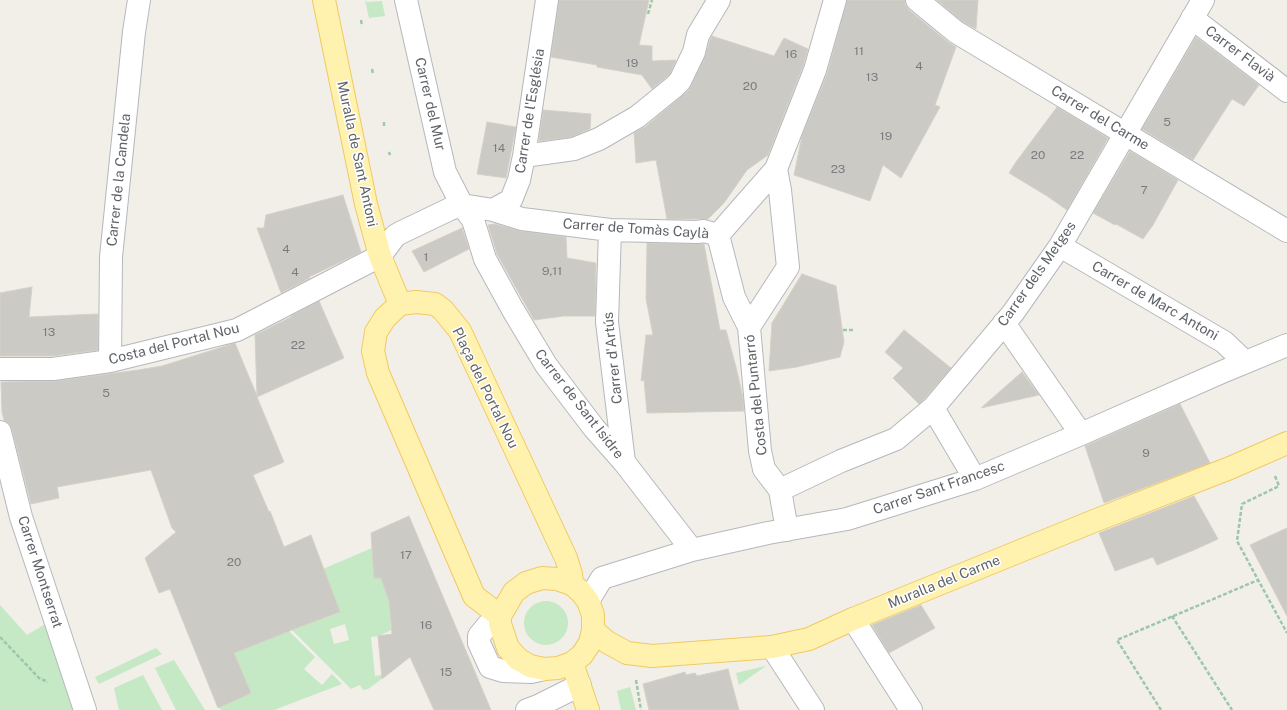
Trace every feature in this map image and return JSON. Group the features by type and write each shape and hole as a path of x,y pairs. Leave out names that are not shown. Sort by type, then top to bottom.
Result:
{"main road":[{"name":"Muralla de Sant Antoni","path":"324,0 366,204 380,256 400,304"},
{"name":"Plaça del Portal Nou","path":"400,304 416,302 435,304 443,310 460,331 566,558 571,574 572,584"},
{"path":"400,304 385,318 376,332 373,351 378,373 474,596 500,616"},
{"name":"Muralla del Carme","path":"593,630 607,642 627,653 652,656 772,647 809,639 857,625 1094,521 1230,468 1287,443"},
{"path":"542,578 557,579 572,584 588,601 593,615 593,630 590,643 582,655 572,663 558,668 544,669 530,666 518,659 508,648 503,635 500,616 514,592 526,583 542,578"},
{"path":"572,663 588,710"}],"street":[{"name":"Carrer de la Candela","path":"110,361 111,257 134,32 139,0"},
{"name":"Carrer del Mur","path":"406,0 445,172 462,206"},
{"name":"Carrer de l'Església","path":"493,210 511,200 519,180 524,156 547,0"},
{"path":"524,156 574,149 599,139 637,117 680,81 694,52 698,35 719,0"},
{"path":"749,327 734,297 718,235 776,169 815,70 835,0"},
{"name":"Carrer del Carme","path":"917,0 956,32 1287,231"},
{"name":"Carrer dels Metges","path":"780,490 841,461 896,439 933,408 1013,312 1060,246 1198,9"},
{"name":"Carrer Flavià","path":"1198,9 1287,91"},
{"path":"749,327 788,267 780,190 776,169"},
{"name":"Carrer de Tomàs Caylà","path":"380,256 396,236 450,209 462,206 493,210 522,219 610,230 704,231 718,235"},
{"name":"Carrer de Sant Isidre","path":"462,206 473,220 485,259 546,366 594,428 624,462 692,550"},
{"name":"Carrer d'Artús","path":"610,230 607,322 624,462"},
{"name":"Carrer de Marc Antoni","path":"1060,246 1224,342 1245,362"},
{"name":"Costa del Portal Nou","path":"0,369 53,369 110,361 238,330 380,256"},
{"path":"1004,323 1081,434"},
{"name":"Costa del Puntarró","path":"749,327 760,451 764,470 780,490 787,530"},
{"name":"Carrer Sant Francesc","path":"588,601 602,578 692,550 848,519 975,479 1287,345"},
{"path":"933,408 975,479"},
{"name":"Carrer Montserrat","path":"0,432 21,518 85,710"},
{"path":"474,596 479,643 490,667 503,670 531,672 544,669"},
{"path":"479,636 500,616"},
{"path":"857,625 911,710"},
{"path":"772,647 813,710"},
{"path":"527,710 580,685"}],"path":[{"path":"648,14 652,0"},
{"path":"361,20 362,26"},
{"path":"372,69 373,74"},
{"path":"384,122 384,127"},
{"path":"843,330 854,330"},
{"path":"1279,486 1242,504 1237,541 1287,633"},
{"path":"1161,710 1117,640 1258,580"},
{"path":"1172,616 1232,710"},
{"path":"0,637 39,678 49,683"},
{"path":"635,677 641,710"}],"green space":[{"path":"365,0 367,2 382,1 385,16 369,18"},
{"path":"372,548 374,578 387,578 391,630 379,636 371,637 375,676 390,673 368,689 363,690 360,685 351,689 292,630 339,613 323,569","holes":["345,624 349,640 334,644 330,629"]},
{"path":"546,601 558,605 564,611 568,623 564,635 558,641 546,645 534,641 528,635 524,623 528,611 534,605"},
{"path":"0,605 27,635 47,623 77,710 0,710"},
{"path":"238,618 283,634 289,631 315,657 304,669 322,685 332,674 342,684 274,710 221,710 219,707 251,693 234,653 249,647"},
{"path":"156,648 162,654 99,684 95,677"},
{"path":"174,660 205,710 176,710 155,668"},
{"path":"766,666 739,685 736,673"},
{"path":"143,675 162,710 119,710 114,688"},
{"path":"630,687 636,710 621,710 617,691"}],"building":[{"path":"559,0 649,0 639,45 652,46 652,61 676,60 670,74 652,89 642,75 551,57"},
{"path":"847,0 905,0 905,5 909,10 956,47 935,105 940,107 901,178 883,165 870,201 794,175 802,136 827,74"},
{"path":"937,0 978,0 976,29 963,22"},
{"path":"712,36 774,56 784,38 808,49 803,66 768,155 747,170 724,203 708,219 667,219 656,160 636,163 634,133 645,127 689,90 705,57"},
{"path":"1196,37 1259,85 1244,106 1232,99 1193,160 1142,129"},
{"path":"1057,107 1108,138 1067,210 1009,173"},
{"path":"543,110 591,114 590,129 571,137 539,141"},
{"path":"487,122 516,127 506,178 477,174"},
{"path":"1130,151 1178,180 1153,225 1143,239 1093,213"},
{"path":"343,195 361,252 309,277 310,278 281,293 257,228 264,228 266,215"},
{"path":"495,224 520,231 566,237 567,258 596,263 595,316 564,316 534,320 497,254 488,225"},
{"path":"462,228 469,249 424,272 412,251"},
{"path":"647,243 704,244 720,330 726,330 743,398 744,411 647,413 644,380 641,381 646,335 653,335 646,299"},
{"path":"802,274 836,286 844,342 840,357 797,367 769,371 772,323"},
{"path":"32,287 29,317 98,314 98,350 52,356 0,356 0,293"},
{"path":"319,301 344,358 257,397 284,462 253,475 269,512 270,511 284,547 311,535 340,612 234,653 251,693 218,708 170,589 159,593 145,558 176,532 172,528 151,470 57,487 59,498 31,504 12,429 4,420 2,412 1,382 55,381 162,366 235,343 257,396 255,335"},
{"path":"904,330 951,368 919,404 893,378 903,368 885,352"},
{"path":"1022,372 1039,395 981,408"},
{"path":"1180,404 1210,463 1104,503 1085,446"},
{"path":"1194,496 1218,539 1157,565 1153,557 1115,571 1099,533"},
{"path":"409,516 491,710 434,710 410,657 382,679 378,636 392,634 389,601 381,578 374,578 371,533"},
{"path":"1287,528 1287,616 1250,545"},
{"path":"921,605 935,628 889,653 872,625"},
{"path":"728,669 739,710 649,710 643,684 685,672 686,675 695,673 697,676"}]}
